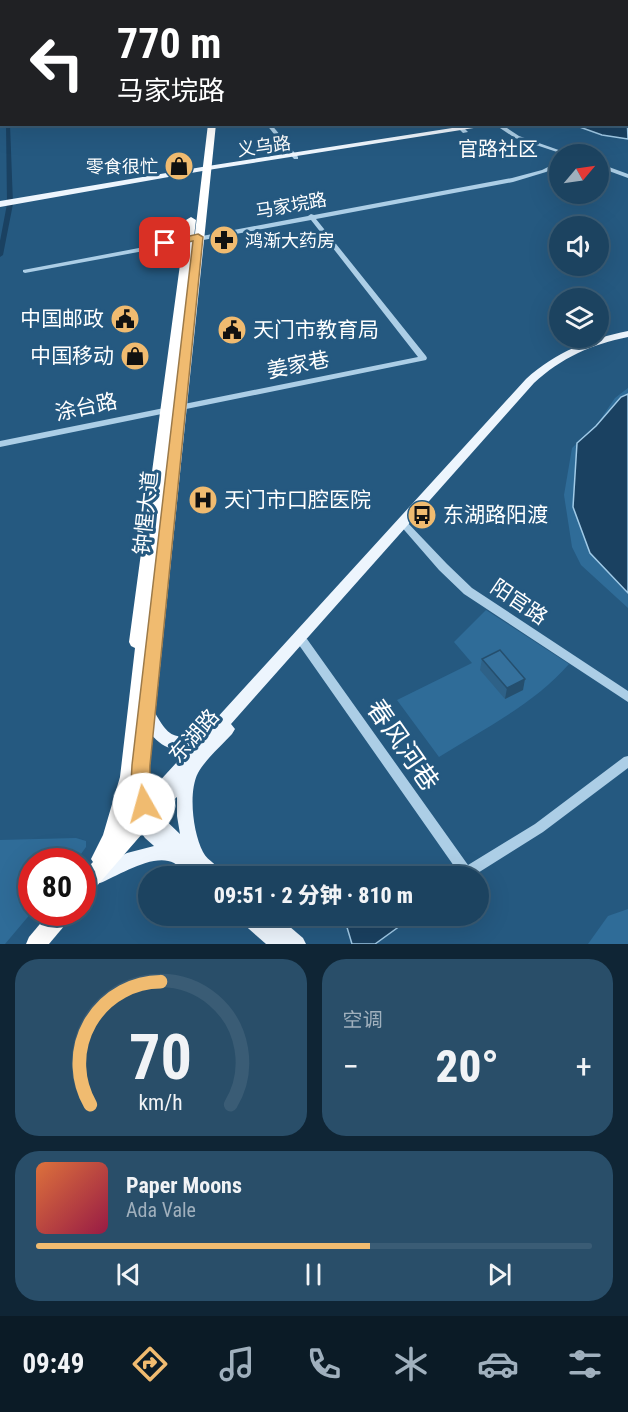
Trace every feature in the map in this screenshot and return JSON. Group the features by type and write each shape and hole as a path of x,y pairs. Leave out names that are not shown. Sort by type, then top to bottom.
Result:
{"highway":[{"name":"钟惺大道","path":"144,817 140,787 147,706 157,677 179,336 190,287 206,170 205,126"},
{"name":"钟惺大道","path":"206,151 212,126"},
{"path":"176,407 188,353 190,287"},
{"name":"钟惺大道","path":"144,817 133,807 129,789 130,766 176,407"},
{"path":"96,864 112,835 130,766"},
{"path":"96,872 144,817"},
{"path":"36,944 51,926"}],"main road":[{"name":"义乌路","path":"0,204 491,126"},
{"name":"东湖路","path":"144,817 161,791 403,523 544,372 579,351 628,335"},
{"name":"东湖路","path":"144,817 191,772 403,523"},
{"path":"147,706 153,727 162,738 168,741 188,744 213,734"},
{"path":"191,772 185,795 185,826 199,866"},
{"name":"钟惺大道","path":"144,817 177,855 195,866"},
{"name":"钟惺大道","path":"144,817 158,826 197,866"},
{"path":"96,879 140,857 162,853 177,855"},
{"path":"259,926 280,944"},
{"path":"275,926 297,944"}],"street":[{"path":"270,126 295,157"},
{"path":"502,126 517,137 549,148"},
{"name":"马家垸路","path":"25,271 523,177 549,168"},
{"path":"609,169 628,176"},
{"name":"姜家巷","path":"176,407 423,358 311,216"},
{"name":"涂台路","path":"0,444 176,407"},
{"name":"阳官路","path":"403,523 442,567 468,591 628,697"},
{"name":"春风河巷","path":"303,642 466,873 530,834 628,761"}],"shaded area":[{"path":"577,126 627,126 628,139 602,135"},
{"path":"628,388 628,608 581,565 572,547 564,495 572,448 598,423 615,398"},
{"path":"628,394 628,593 590,553 573,507 577,443 596,426 621,397"},
{"path":"486,610 569,664 524,704 439,757 397,700 472,663 454,642"},
{"path":"76,838 86,841 85,848 18,848 18,926 20,926 5,944 0,944 0,840"},
{"path":"628,909 628,944 588,944 608,916"},
{"path":"347,926 400,926 375,944 352,944"}],"building":[{"path":"500,650 525,679 507,688 482,659"}],"waterway":[{"path":"0,255 10,204 8,126"}],"place":[{"name":"零食很忙","path":"179,166"},
{"name":"鸿渐大药房","path":"224,240"},
{"name":"中国邮政","path":"125,319"},
{"name":"天门市教育局","path":"232,330"},
{"name":"中国移动","path":"135,356"},
{"name":"天门市口腔医院","path":"203,500"},
{"name":"东湖路阳渡","path":"422,515"}],"district":[{"name":"官路社区","path":"498,149"}],"route":[{"path":"144,804 140,787 141,765 198,237 165,243"}]}
